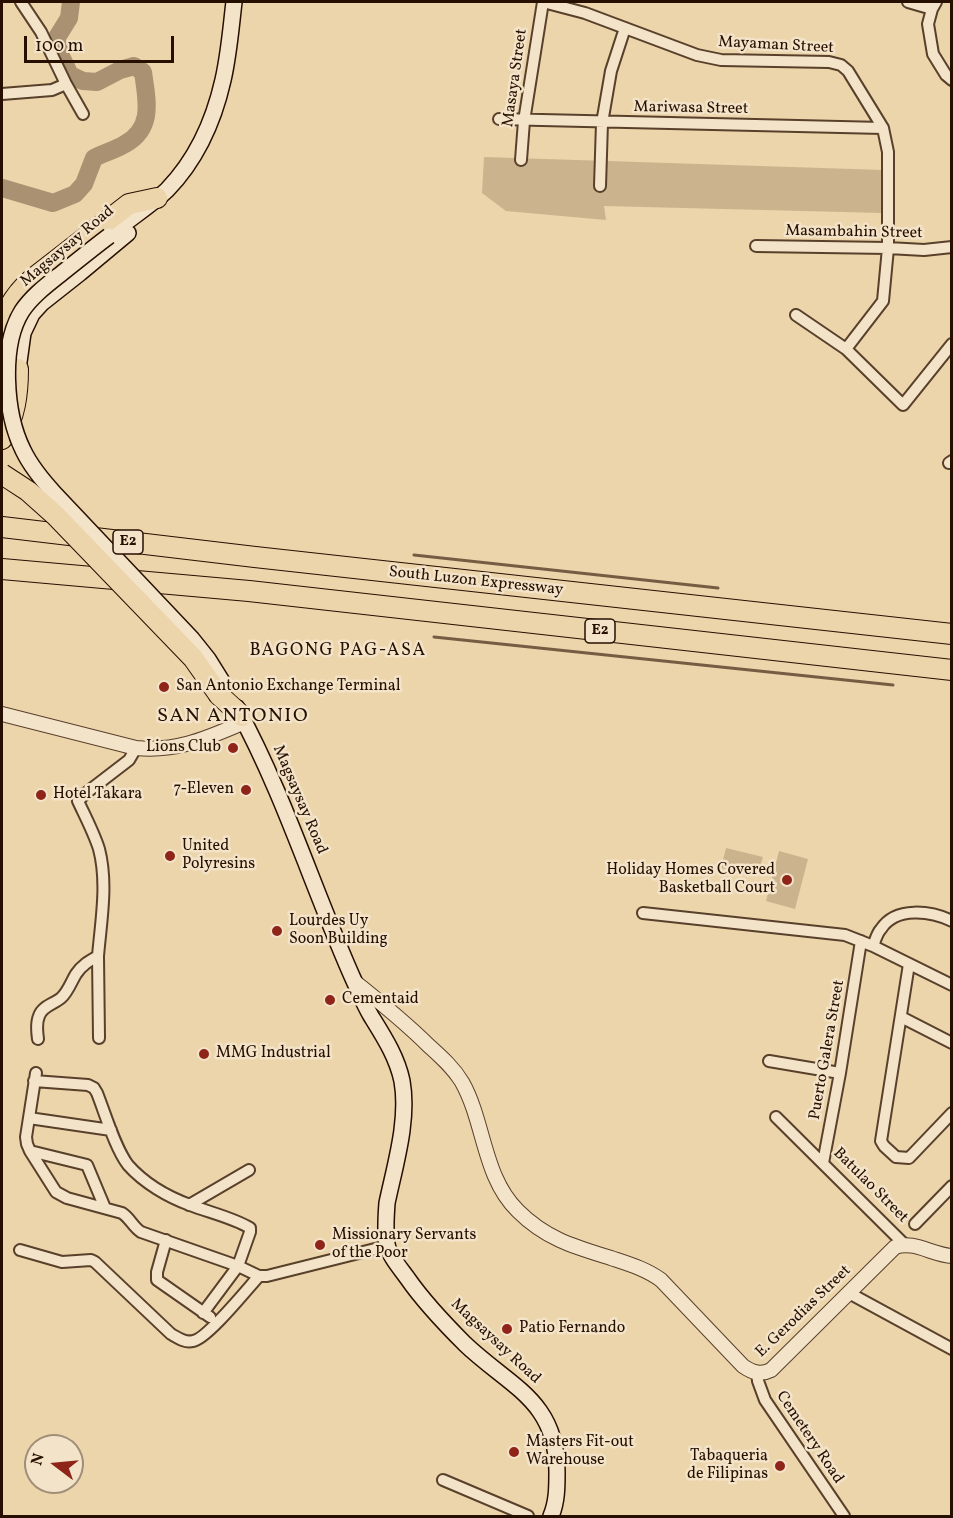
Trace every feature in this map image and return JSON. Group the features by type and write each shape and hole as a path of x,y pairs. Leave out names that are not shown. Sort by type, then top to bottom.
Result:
{"highway":[{"path":"2,323 12,301 20,291 50,265 129,204 162,194"},
{"path":"2,439 10,423 18,389 10,368"},
{"path":"2,474 28,491 56,516 193,658 221,689 243,719"},
{"name":"South Luzon Expressway","path":"2,527 951,634"},
{"name":"South Luzon Expressway","path":"2,569 249,591 951,670"}],"main road":[{"name":"Magsaysay Road","path":"221,689 208,659 192,639 37,473 22,449 14,423 8,371 9,344 22,311 37,294 162,194 190,161 202,139 218,98 227,60 234,2"},
{"path":"10,368 32,314 42,303 142,221 162,194"},
{"name":"Magsaysay Road","path":"243,719 296,838 355,982 370,1014 389,1044 400,1071 404,1105 387,1203 387,1246 417,1291 449,1327 472,1350 515,1384 545,1416 551,1429 557,1462 556,1496 551,1516"}],"street":[{"path":"21,2 41,32 66,84 84,114"},
{"name":"Mayaman Street","path":"543,2 585,13 697,55 720,60 829,62 841,65 848,71 884,128 888,152 888,248 883,302 846,349"},
{"name":"Masaya Street","path":"521,160 524,121 543,2"},
{"path":"908,2 934,5 928,24 933,54 951,80"},
{"path":"600,186 602,123 611,72 625,28"},
{"path":"2,94 52,90 66,84"},
{"name":"Mariwasa Street","path":"499,119 884,128"},
{"path":"2,302 20,278 111,208 143,195 162,194"},
{"name":"Masambahin Street","path":"756,246 924,250 951,247"},
{"path":"796,315 846,349 903,405 951,344"},
{"path":"2,714 136,748 153,749 175,747 207,738 243,719"},
{"path":"99,1038 98,956 104,891 102,868 99,848 78,801 129,760 136,748"},
{"path":"873,946 881,928 891,919 906,914 925,912 951,921"},
{"path":"643,913 845,935 873,946 951,985"},
{"name":"Puerto Galera Street","path":"823,1163 861,941"},
{"path":"38,1039 39,1014 64,995 77,972 86,962 98,956"},
{"path":"909,964 881,1141 896,1157 909,1158 951,1113"},
{"name":"E. Gerodias Street","path":"355,982 402,1020 454,1071 462,1082 499,1184 510,1203 518,1211 554,1239 632,1265 653,1275 750,1371 765,1373 771,1370 889,1251 905,1245"},
{"path":"902,1017 951,1043"},
{"path":"769,1061 840,1073"},
{"path":"166,1240 157,1280 206,1315 238,1266 250,1228 189,1205 162,1191 136,1172 119,1150 98,1093 94,1088 88,1085 35,1077 27,1143 56,1192 67,1198 126,1216 141,1232 166,1240 238,1266 260,1276 387,1246"},
{"name":"Batulao Street","path":"776,1117 905,1245 951,1256"},
{"path":"29,1118 111,1130"},
{"path":"30,1151 87,1165 105,1208"},
{"path":"189,1205 249,1170"},
{"path":"915,1224 951,1186"},
{"path":"20,1250 62,1262 91,1260 171,1334 187,1341 201,1338 260,1276"},
{"path":"849,1293 951,1349"},
{"name":"Cemetery Road","path":"757,1373 765,1400 844,1516"},
{"path":"443,1480 528,1516"}],"shaded area":[{"path":"484,157 883,170 882,213 604,206 606,220 506,211 482,193"},
{"path":"726,848 763,857 757,876 721,868"},
{"name":"Holiday Homes Covered Basketball Court","path":"779,851 808,859 795,909 766,901"}],"waterway":[{"path":"2,188 53,203 75,194 84,184 94,158 134,138 144,122 147,103 143,72 134,66 120,70 97,82 83,81 70,75 56,39 69,18 71,2"},
{"path":"414,555 718,588"},
{"path":"434,637 893,685"}],"place":[{"name":"San Antonio Exchange Terminal","path":"164,687"},
{"name":"Lions Club","path":"233,748"},
{"name":"7-Eleven","path":"246,790"},
{"name":"Hotel Takara","path":"41,795"},
{"name":"United Polyresins","path":"170,856"},
{"name":"Holiday Homes Covered Basketball Court","path":"787,880"},
{"name":"Lourdes Uy Soon Building","path":"277,931"},
{"name":"Cementaid","path":"330,1000"},
{"name":"MMG Industrial","path":"204,1054"},
{"name":"Missionary Servants of the Poor","path":"320,1245"},
{"name":"Patio Fernando","path":"507,1329"},
{"name":"Masters Fit-out Warehouse","path":"514,1452"},
{"name":"Tabaqueria de Filipinas","path":"780,1466"}],"district":[{"name":"BAGONG PAG-ASA","path":"338,652"},
{"name":"SAN ANTONIO","path":"233,717"}]}
